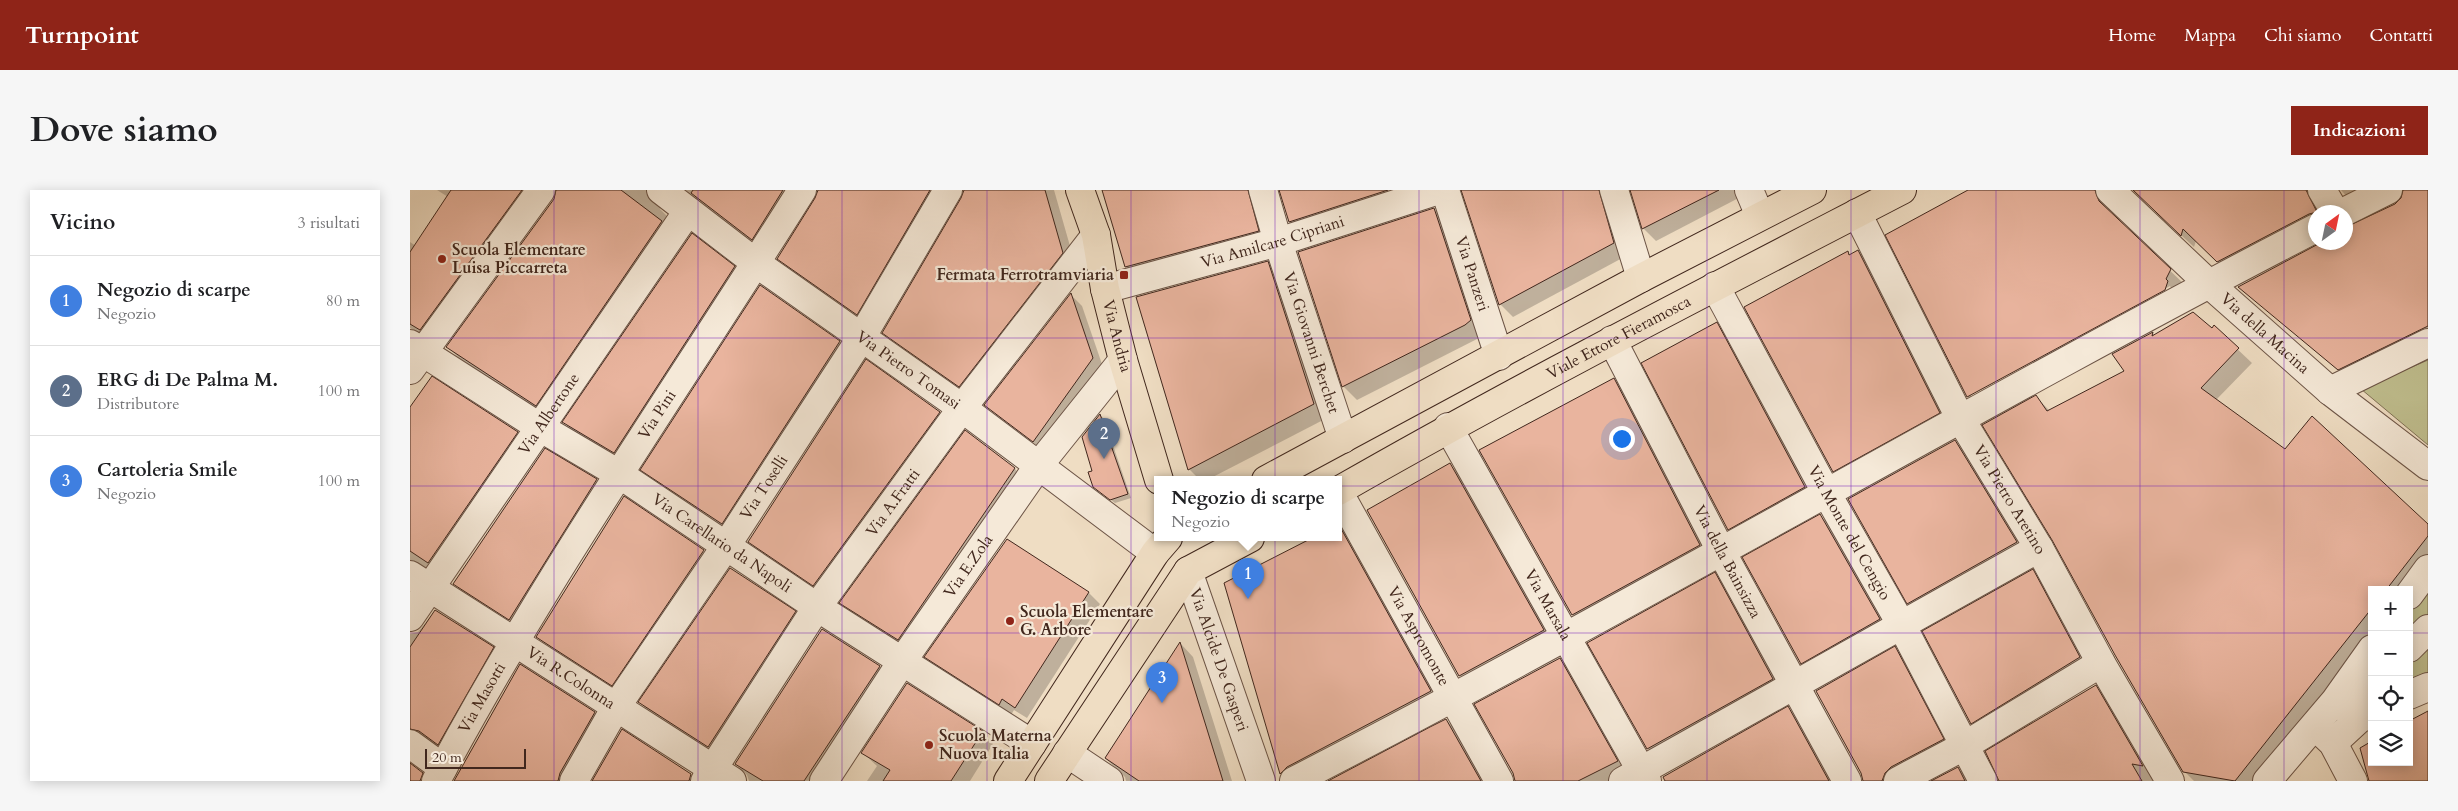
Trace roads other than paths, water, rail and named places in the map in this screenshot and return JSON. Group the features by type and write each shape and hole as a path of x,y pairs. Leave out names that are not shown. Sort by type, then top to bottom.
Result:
{"main road":[{"name":"Via Andria","path":"1080,190 1096,235 1105,289 1123,360 1158,476"},
{"path":"1274,476 1641,278 1812,190"},
{"name":"Viale Ettore Fieramosca","path":"1342,489 1448,427 1902,190"},
{"name":"Via Alcide De Gasperi","path":"1178,541 1188,572"},
{"path":"1049,781 1188,572 1245,541"},
{"path":"1008,781 1161,546"}],"street":[{"path":"414,355 541,190"},
{"name":"Via Pini","path":"516,642 619,474 802,190"},
{"name":"Via Toselli","path":"574,781 616,707 726,546 861,338 948,190"},
{"name":"Via Giovanni Berchet","path":"1263,190 1278,242 1343,439"},
{"name":"Via Amilcare Cipriani","path":"1105,289 1278,242 1439,190"},
{"name":"Via Panzeri","path":"1445,190 1499,356"},
{"path":"1614,190 1641,278"},
{"path":"1749,190 1760,216"},
{"name":"Via della Macina","path":"2110,190 2208,283 2330,391 2428,466"},
{"path":"2322,190 2331,205"},
{"path":"2353,208 2388,190"},
{"name":"Via Pietro Tomasi","path":"674,197 756,264 962,408 1039,465 1161,546"},
{"name":"Via Albertone","path":"410,617 420,582 541,428 674,197"},
{"name":"Via Pietro Aretino","path":"1857,214 1960,418 2039,548 2101,663 2170,781"},
{"path":"1294,781 1454,699 1566,635 1827,494 1960,418 2208,283 2308,232"},
{"name":"Via A.Fratti","path":"717,777 817,607 962,408 1096,235"},
{"name":"Via Monte del Cengio","path":"1715,286 1827,494 1901,624 1983,781"},
{"name":"Via della Bainsizza","path":"1612,340 1721,551 1847,781"},
{"path":"2330,391 2428,343"},
{"name":"Via Carellario da Napoli","path":"414,355 619,474 817,607 1032,744"},
{"name":"Via E.Zola","path":"824,781 902,660 1039,465 1123,360"},
{"path":"2330,391 2361,389"},
{"name":"Via Marsala","path":"1448,427 1566,635 1637,778"},
{"name":"Via Aspromonte","path":"1342,498 1499,781"},
{"path":"1637,778 1794,684 2039,548"},
{"path":"2413,590 2428,569"},
{"name":"Via Alcide De Gasperi","path":"1188,572 1261,781"},
{"name":"Via R.Colonna","path":"420,582 616,707 717,777"},
{"path":"2413,644 2428,629"},
{"name":"Via Masotti","path":"440,774 516,642"},
{"path":"2353,711 2368,662"},
{"path":"1898,781 1964,746 2101,663"},
{"path":"2413,693 2428,687"},
{"path":"2267,781 2353,711 2368,690"},
{"path":"2324,734 2353,781"},
{"path":"410,744 440,774"},
{"path":"1067,753 1109,781"}],"place":[{"name":"Scuola Elementare Luisa Piccarreta","path":"442,259"},
{"name":"Fermata Ferrotramviaria","path":"1124,275"},
{"name":"ERG di De Palma M.","path":"1104,459"},
{"name":"Negozio di scarpe","path":"1248,599"},
{"name":"Scuola Elementare G. Arbore","path":"1010,621"},
{"name":"Cartoleria Smile","path":"1162,703"},
{"name":"Scuola Materna Nuova Italia","path":"929,745"}]}
